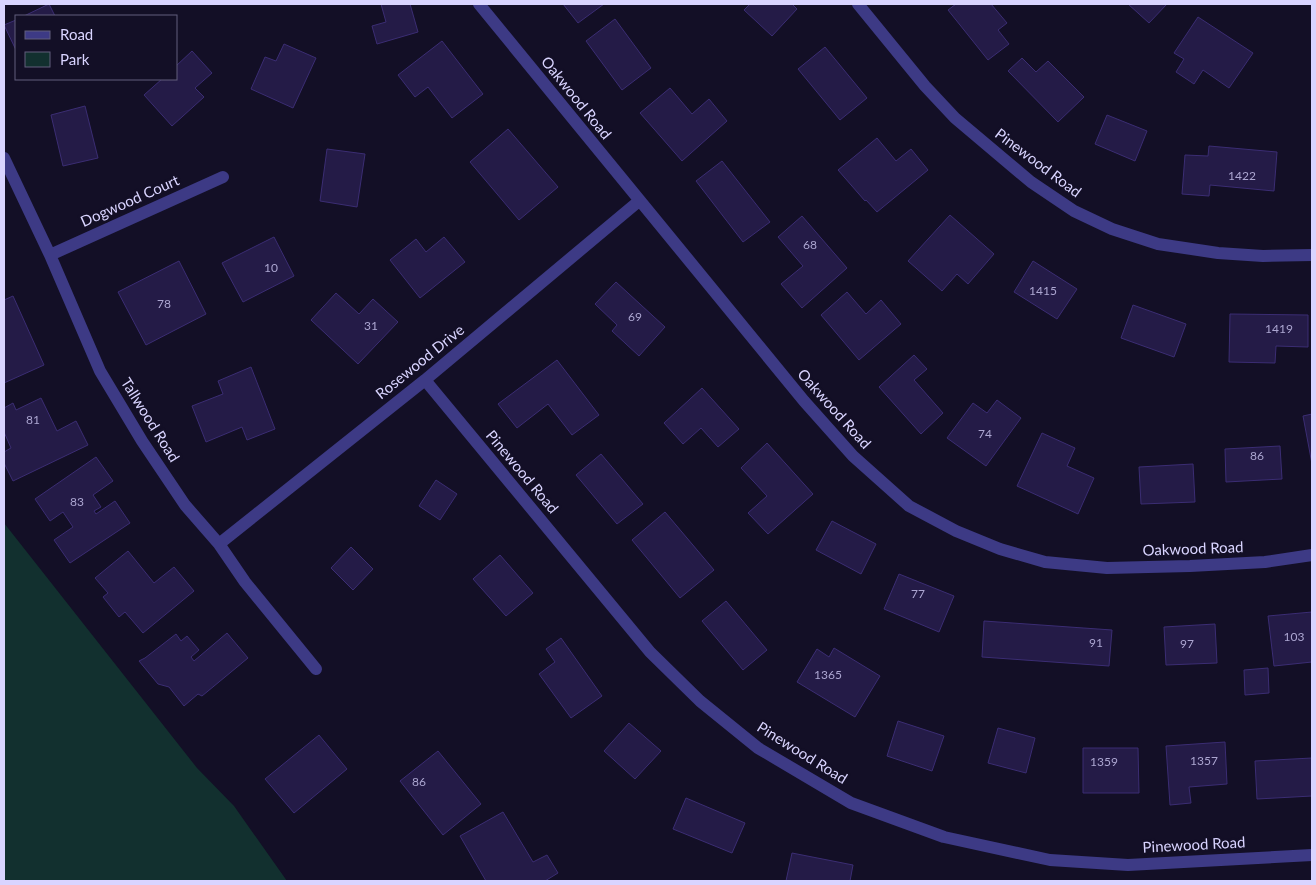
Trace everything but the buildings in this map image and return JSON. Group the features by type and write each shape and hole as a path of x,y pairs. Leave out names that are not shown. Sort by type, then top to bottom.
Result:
{"street":[{"name":"Oakwood Road","path":"480,4 804,401 853,456 909,506 956,531 1000,549 1046,562 1107,568 1190,566 1265,562 1312,555"},
{"name":"Pinewood Road","path":"858,4 955,118 1030,182 1074,211 1112,228 1158,244 1218,253 1263,256 1312,255"},
{"name":"Tallwood Road","path":"4,158 50,255 100,371 142,441 186,505 219,544 245,582 316,669"},
{"name":"Dogwood Court","path":"50,255 223,177"},
{"name":"Rosewood Drive","path":"219,544 425,380 639,200"},
{"name":"Pinewood Road","path":"425,380 650,652 700,701 758,748 851,803 944,837 1050,860 1128,865 1312,855"}],"green space":[{"path":"4,523 197,768 234,806 287,881 4,881"}]}
